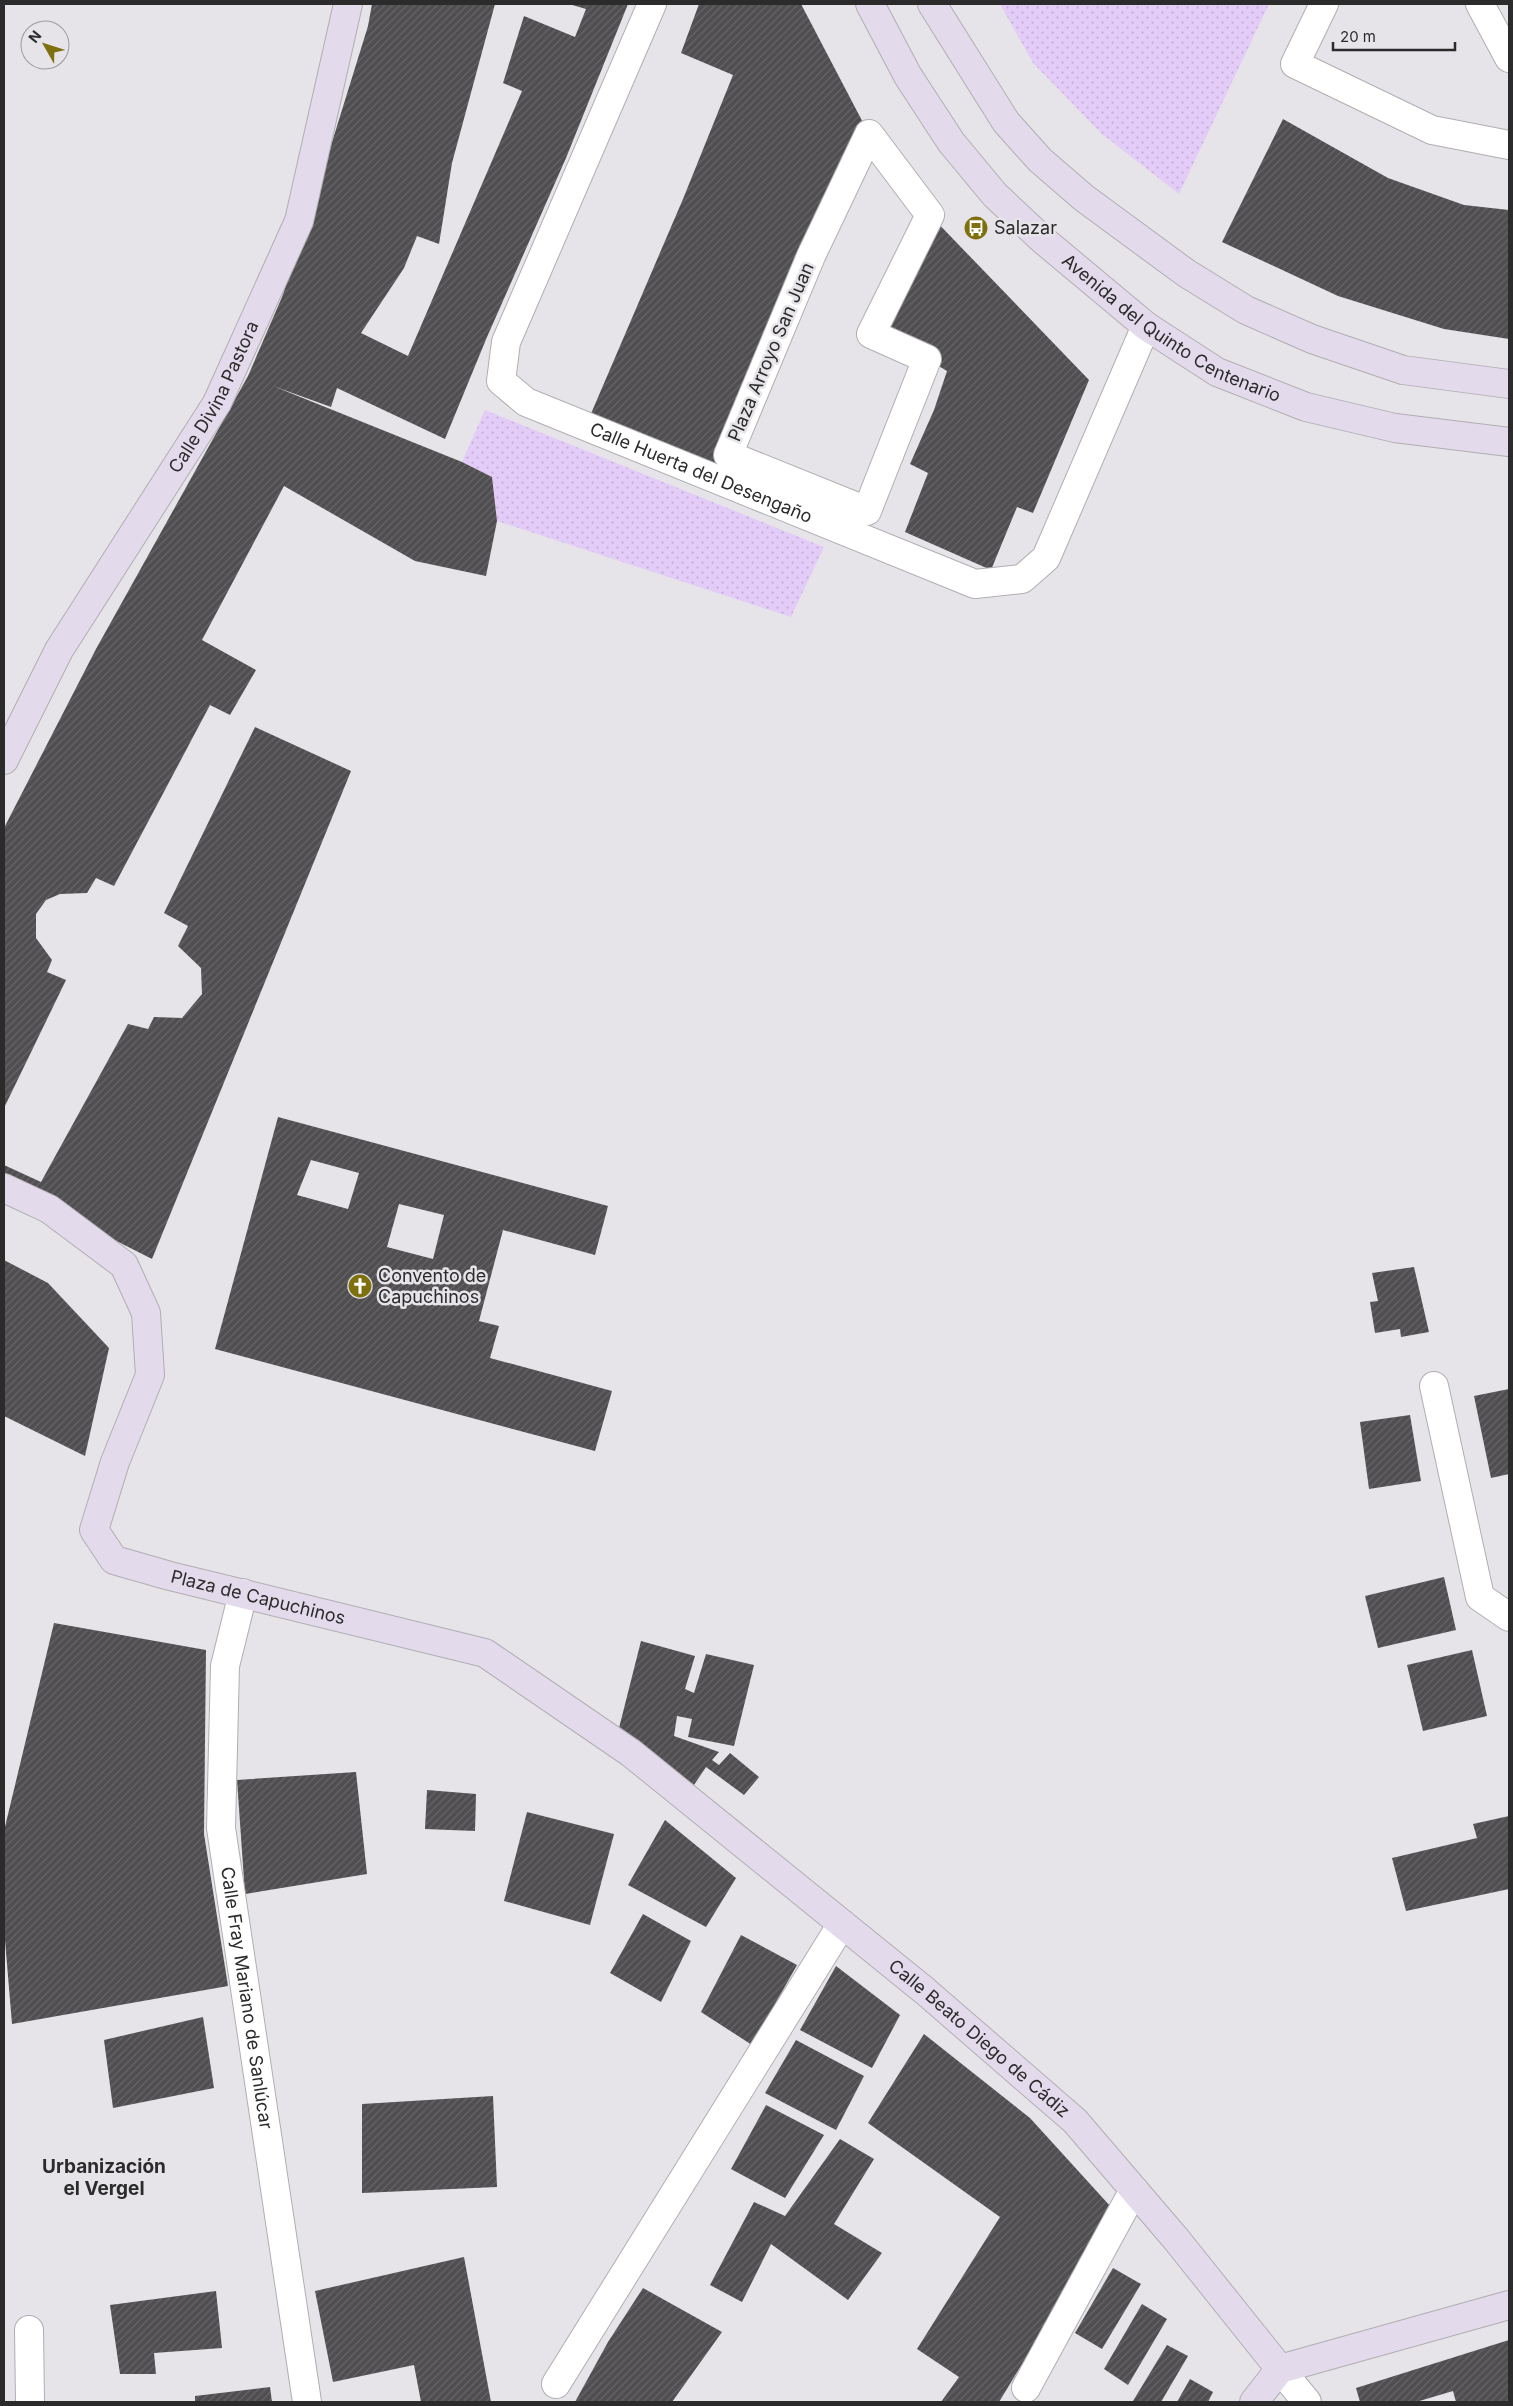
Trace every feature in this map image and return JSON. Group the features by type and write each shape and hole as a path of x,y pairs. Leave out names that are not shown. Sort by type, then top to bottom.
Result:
{"street":[{"name":"Calle Divina Pastora","path":"4,760 59,650 217,403 299,221 348,4"},
{"name":"Calle Huerta del Desengaño","path":"652,4 506,342 502,381 526,402 974,584 1022,579 1046,558 1146,326"},
{"name":"Avenida del Quinto Centenario","path":"870,4 908,76 951,142 995,195 1043,240 1146,326 1217,372 1306,407 1396,428 1509,442"},
{"path":"932,4 1006,122 1040,160 1084,198 1186,273 1246,310 1312,339 1403,370 1509,384"},
{"path":"1324,4 1295,64 1432,130 1509,145"},
{"path":"1480,4 1509,58"},
{"name":"Plaza Arroyo San Juan","path":"869,134 930,215 872,334 927,359 867,511 728,455 811,256 869,134"},
{"name":"Plaza de Capuchinos","path":"4,1188 49,1209 124,1265 146,1313 150,1376 115,1462 94,1530 114,1560 485,1653 631,1753"},
{"path":"1434,1386 1480,1597 1509,1617"},
{"name":"Calle Fray Mariano de Sanlúcar","path":"243,1593 225,1666 221,1828 307,2402"},
{"name":"Calle Beato Diego de Cádiz","path":"631,1753 925,1992 1075,2120 1176,2239 1280,2370"},
{"path":"556,2384 842,1924"},
{"path":"1026,2388 1134,2190"},
{"path":"1254,2402 1280,2370 1509,2305"},
{"path":"29,2330 30,2402"},
{"path":"1280,2370 1307,2402"}],"shaded area":[{"path":"1000,4 1269,4 1179,194 1102,134 1033,63"},
{"path":"485,410 824,547 791,617 497,521 492,477 462,462"}],"building":[{"path":"372,4 495,4 452,163 439,244 417,236 404,268 361,333 408,356 522,91 503,83 524,16 575,37 586,9 569,4 628,4 566,158 487,337 445,439 337,388 331,407 273,386 462,462 492,477 497,521 486,576 415,561 284,486 202,640 256,670 230,715 210,705 114,886 96,878 87,893 60,894 46,900 36,914 36,938 52,960 47,972 66,980 4,1108 4,828 96,649 248,376 282,297 302,239 368,26"},
{"path":"699,4 801,4 869,134 721,469 590,416 683,199 733,75 681,53"},
{"path":"1283,119 1388,178 1464,205 1509,210 1509,339 1444,329 1338,296 1222,242"},
{"path":"930,215 1089,380 1033,513 1017,507 991,570 905,532 928,473 910,464 934,410 947,371 927,359 871,334"},
{"path":"255,727 351,771 152,1259 4,1184 4,1165 41,1182 128,1024 148,1029 154,1017 182,1018 202,994 201,968 178,946 188,926 164,913"},
{"name":"Convento de Capuchinos","path":"278,1117 608,1206 595,1255 503,1230 479,1321 499,1326 490,1358 612,1391 595,1451 215,1349","holes":["311,1160 359,1173 348,1209 297,1195","399,1204 444,1215 433,1259 387,1247"]},
{"path":"4,1260 48,1283 109,1348 85,1456 4,1416"},
{"path":"1414,1267 1429,1332 1401,1337 1400,1329 1375,1333 1370,1302 1378,1301 1372,1273"},
{"path":"1509,1389 1509,1474 1491,1478 1474,1396"},
{"path":"1410,1415 1421,1481 1369,1489 1360,1422"},
{"path":"1444,1577 1456,1630 1378,1648 1365,1596"},
{"path":"54,1623 206,1650 204,1834 228,1986 12,2024 4,1928 4,1831"},
{"path":"641,1641 695,1656 685,1689 694,1693 706,1654 754,1665 734,1746 688,1737 692,1719 677,1716 674,1736 719,1752 712,1760 719,1765 730,1753 759,1777 744,1795 706,1767 694,1785 618,1732"},
{"path":"1472,1650 1487,1716 1423,1731 1407,1665"},
{"path":"356,1772 367,1874 245,1894 237,1780"},
{"path":"427,1790 476,1794 475,1831 425,1829"},
{"path":"527,1812 614,1834 590,1925 504,1901"},
{"path":"1509,1816 1509,1889 1406,1911 1392,1858 1477,1838 1473,1824"},
{"path":"665,1820 736,1878 706,1927 628,1885"},
{"path":"643,1914 691,1941 661,2002 610,1973"},
{"path":"741,1935 797,1965 752,2045 701,2012"},
{"path":"836,1966 900,2015 872,2068 800,2030"},
{"path":"203,2017 214,2088 113,2108 104,2040"},
{"path":"924,2034 1030,2118 1111,2207 1033,2346 999,2402 941,2402 959,2377 917,2349 1000,2217 868,2123"},
{"path":"796,2040 864,2076 836,2130 765,2093"},
{"path":"493,2096 497,2187 362,2193 362,2104"},
{"path":"766,2105 824,2135 785,2198 731,2169"},
{"path":"840,2139 874,2159 834,2224 882,2253 848,2300 771,2244 742,2302 710,2285 754,2202 785,2216"},
{"path":"464,2257 491,2402 421,2402 414,2365 333,2382 315,2291"},
{"path":"1113,2268 1141,2284 1102,2349 1075,2333"},
{"path":"643,2288 722,2332 672,2402 575,2402 608,2342"},
{"path":"216,2291 222,2348 154,2353 156,2374 120,2374 110,2305"},
{"path":"1142,2304 1167,2319 1128,2385 1104,2369"},
{"path":"1509,2340 1509,2402 1456,2402 1453,2391 1416,2402 1360,2402 1356,2388"},
{"path":"1167,2345 1188,2356 1161,2402 1133,2401"},
{"path":"1190,2379 1213,2392 1208,2402 1177,2402"},
{"path":"270,2387 272,2402 195,2402 195,2396"}],"place":[{"name":"Salazar","path":"976,228"},
{"name":"Convento de Capuchinos","path":"360,1286"}],"district":[{"name":"Urbanización el Vergel","path":"104,2177"}]}
